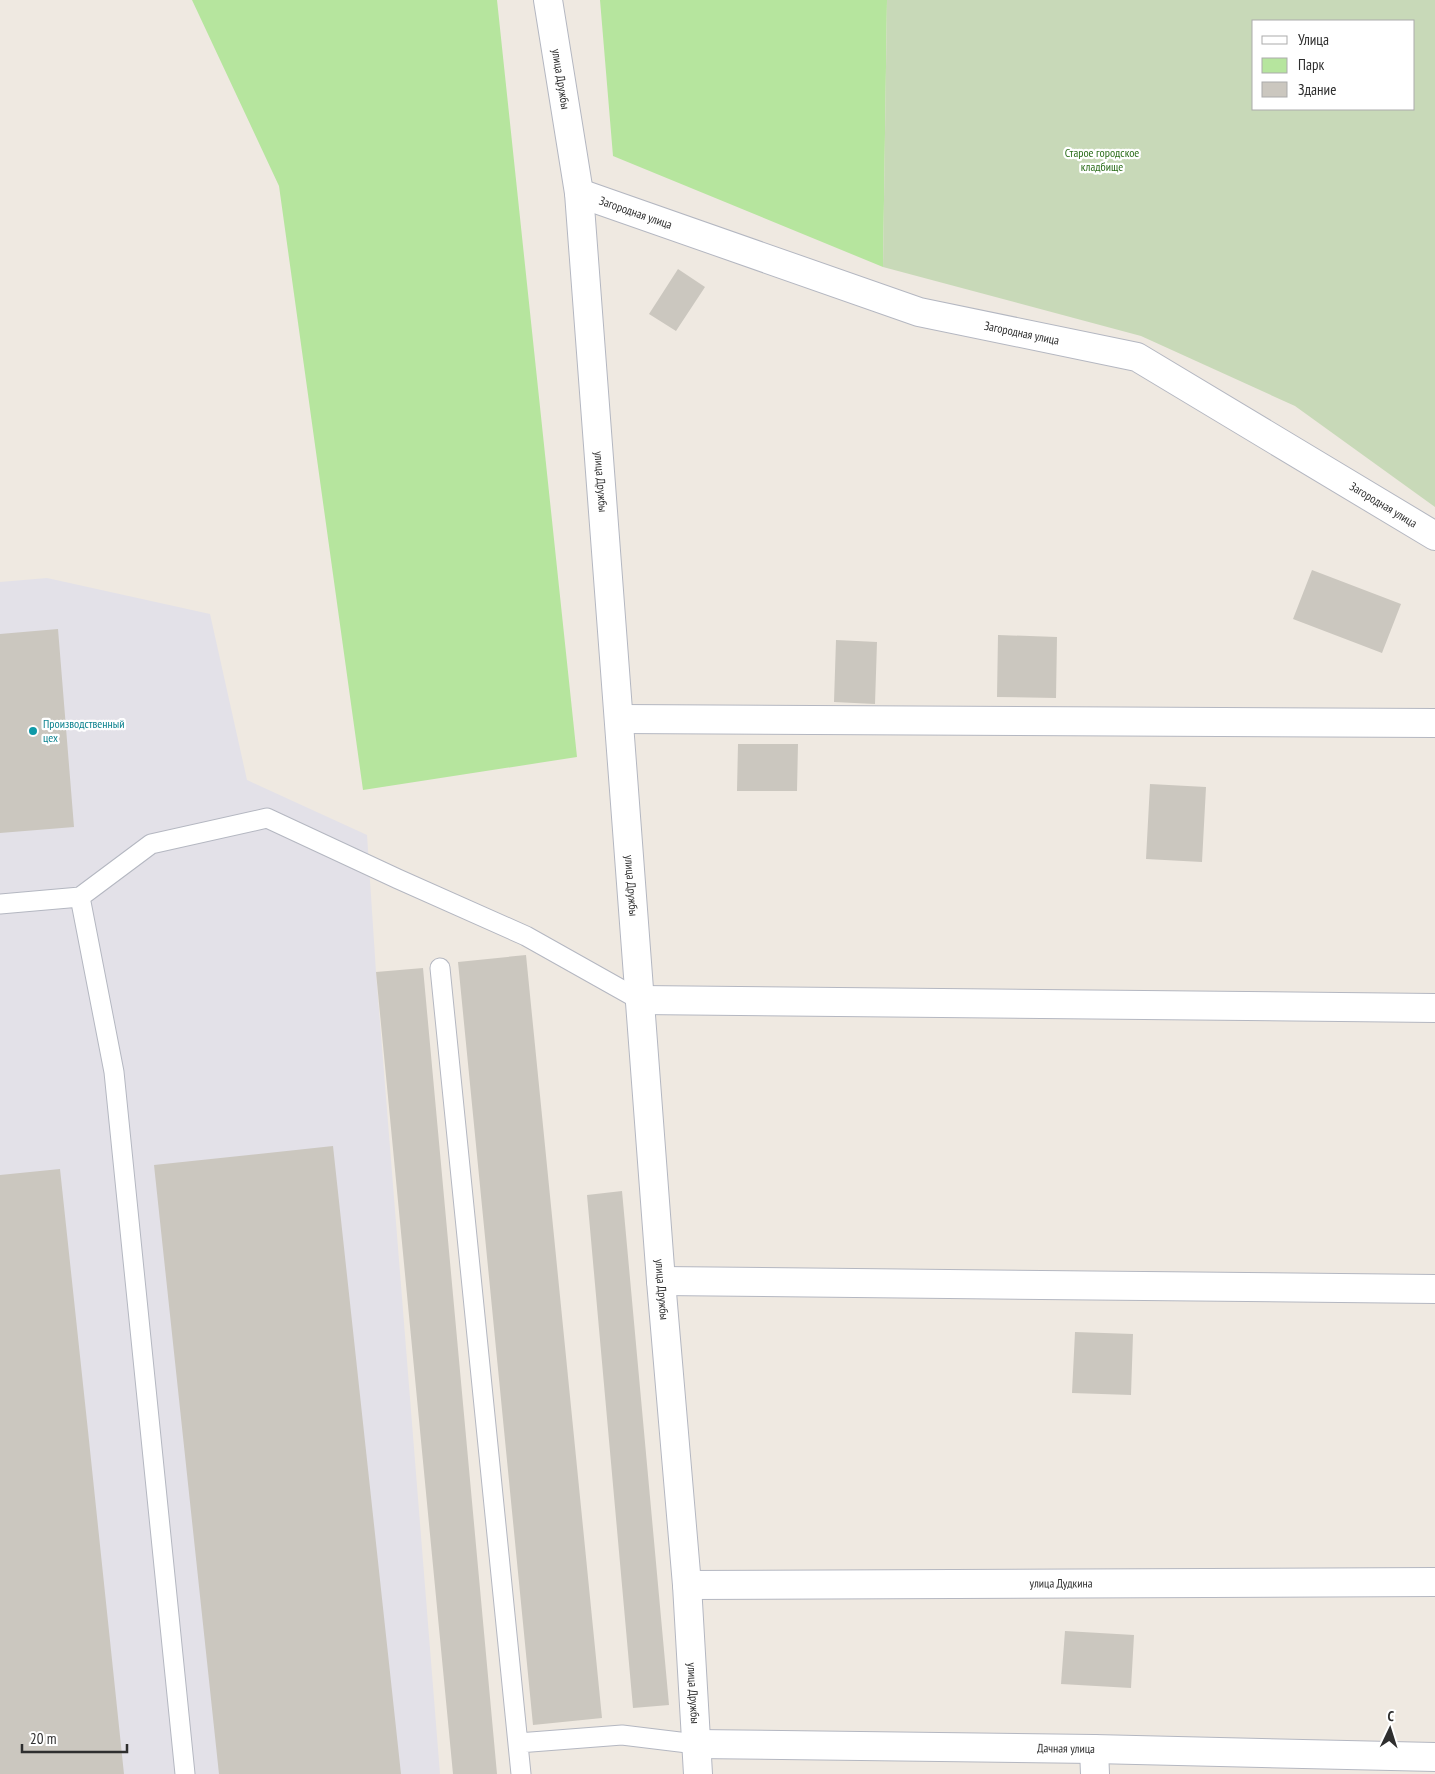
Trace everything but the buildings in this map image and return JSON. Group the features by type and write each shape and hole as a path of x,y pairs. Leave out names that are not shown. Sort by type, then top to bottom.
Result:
{"street":[{"name":"улица Дружбы","path":"548,0 579,193 661,1282 687,1585 698,1774"},
{"name":"Загородная улица","path":"579,193 919,312 1137,356 1435,536"},
{"path":"619,719 1435,723"},
{"path":"640,1000 1435,1008"},
{"path":"661,1282 1435,1289"},
{"name":"улица Дудкина","path":"687,1585 1435,1582"},
{"name":"Дачная улица","path":"696,1744 1095,1761 1435,1756"}],"lane":[{"path":"0,904 80,897 151,844 267,818 526,936 640,1000"},
{"path":"80,897 114,1072 185,1774"},
{"path":"440,968 521,1774"},
{"path":"518,1743 622,1735 696,1744"}],"shaded area":[{"path":"47,578 210,614 247,780 367,835 376,972 440,1774 0,1774 0,582"}],"green space":[{"path":"192,0 497,0 577,757 363,790 279,186"},
{"path":"600,0 887,0 883,267 613,156"},
{"name":"Старое городское кладбище","path":"887,0 1435,0 1435,507 1295,406 1141,336 883,267"}],"place":[{"name":"Производственный цех","path":"33,731"}]}
